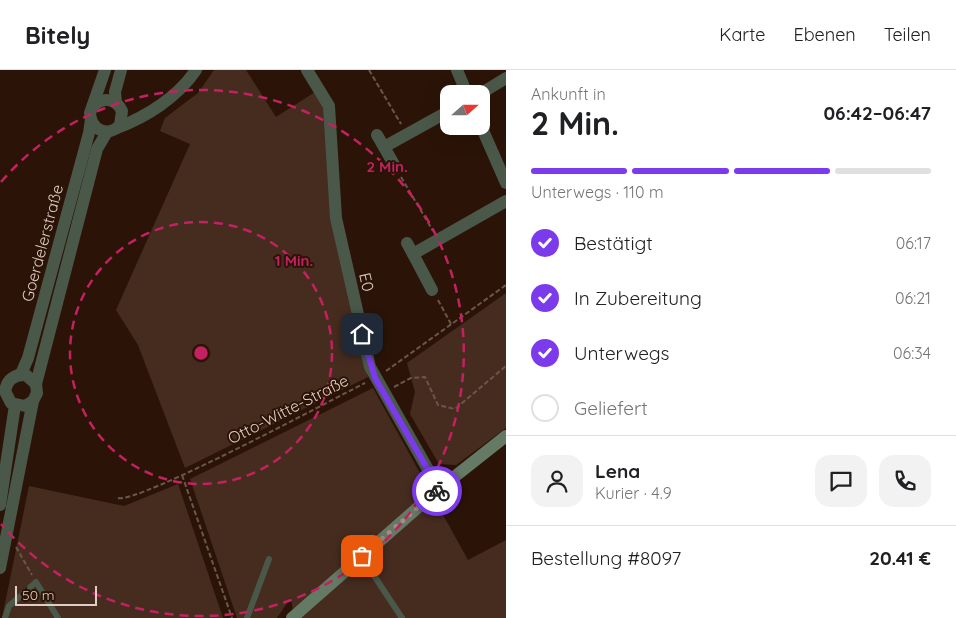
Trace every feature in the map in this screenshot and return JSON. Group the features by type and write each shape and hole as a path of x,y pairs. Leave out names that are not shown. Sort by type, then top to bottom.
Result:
{"main road":[{"path":"292,618 439,489 506,436"}],"street":[{"name":"Goerdelerstraße","path":"21,374 28,358 88,140 91,113 105,70"},
{"name":"Goerdelerstraße","path":"0,568 37,393 36,384 97,149 122,116 115,92 121,70"},
{"path":"168,99 138,110 105,100 97,102 91,113 96,128 112,130 147,114 168,99 182,88 196,70"},
{"name":"E0","path":"307,70 329,106 336,218 366,353 383,393 439,489"},
{"path":"457,70 463,85"},
{"path":"490,88 506,78"},
{"path":"384,147 440,116"},
{"path":"485,135 506,183"},
{"path":"377,136 396,168"},
{"path":"432,290 410,248 438,240 506,201"},
{"path":"34,401 25,406 15,405 6,395 3,385 21,374 30,377 36,384"},
{"path":"0,505 15,405"}],"lane":[{"path":"362,556 402,618"},
{"path":"247,618 269,559"},
{"path":"3,617 10,606 36,582 58,618"}],"path":[{"path":"369,70 406,134"},
{"path":"396,168 438,240"},
{"name":"Otto-Witte-Straße","path":"118,498 122,499 140,494 182,475 375,378 506,284"},
{"path":"432,290 452,324"},
{"path":"383,393 411,378 425,377 438,405 455,409 506,366"},
{"path":"182,475 232,618"},
{"path":"7,532 36,582"}],"shaded area":[{"path":"214,70 246,70 276,117 315,92 326,108 330,212 368,377 185,468 138,345 116,310 190,144 160,131 165,118 198,93"},
{"path":"506,293 506,428 456,465 439,464 410,414 415,392 407,363"},
{"path":"373,388 468,560 506,540 506,618 294,618 291,597 277,618 237,618 190,479"},
{"path":"178,484 223,618 2,618 29,486 124,506"}],"way so far":[{"path":"362,556 437,491"}],"route":[{"path":"362,334 370,367 375,378 439,489 437,491"}]}
